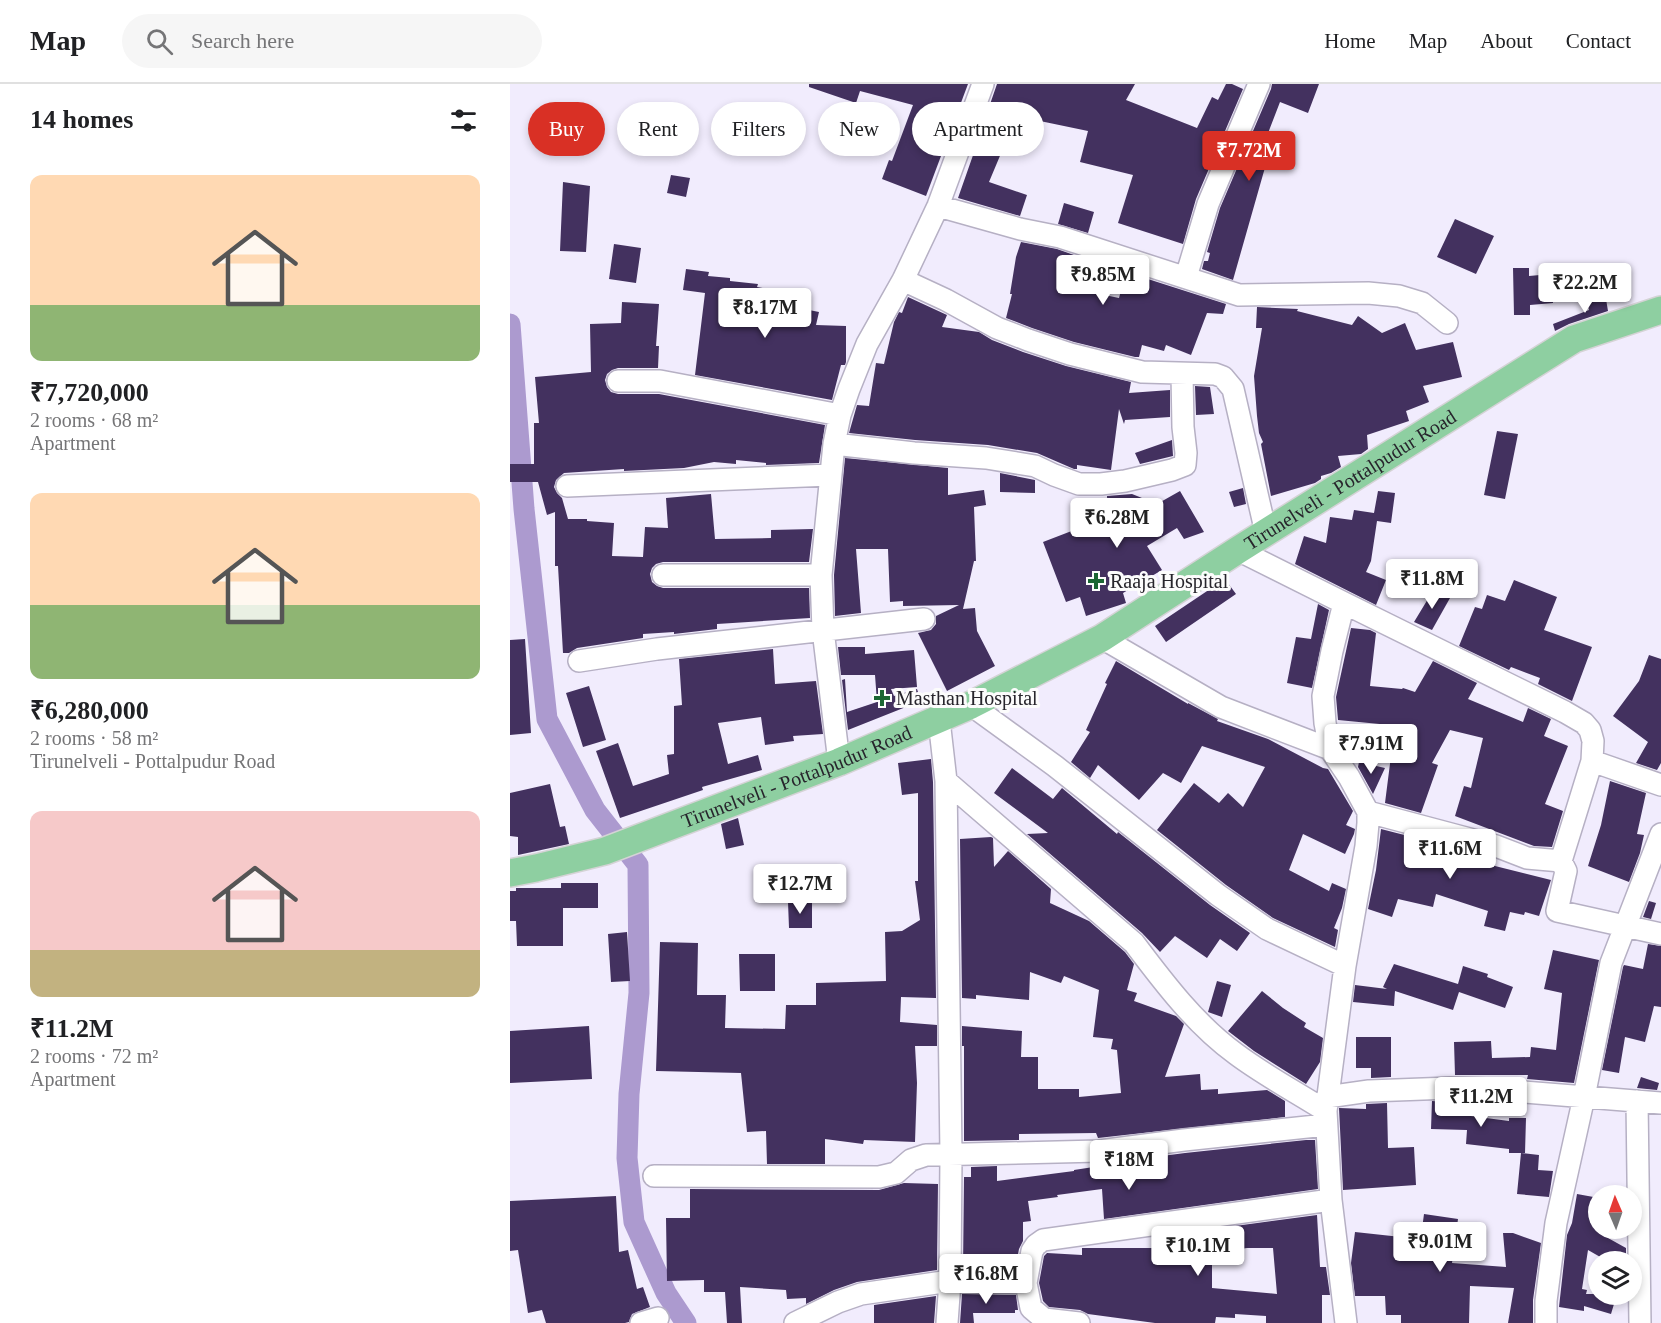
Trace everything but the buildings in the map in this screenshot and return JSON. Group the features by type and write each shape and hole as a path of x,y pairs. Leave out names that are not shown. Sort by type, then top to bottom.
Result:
{"main road":[{"name":"Tirunelveli - Pottalpudur Road","path":"510,873 605,851 839,762 971,705 1102,638 1574,339 1661,310"}],"street":[{"path":"839,762 823,630 821,575 830,475 840,415 867,344 903,280 938,206 983,84"},
{"path":"1186,277 1208,204 1259,84"},
{"path":"938,206 1020,230 1060,237 1239,294 1368,293 1399,296 1422,303 1447,323"},
{"path":"903,280 997,328 1070,354 1142,372 1215,374 1223,377 1233,389 1266,533"},
{"path":"834,444 986,458 1035,466 1054,476 1079,484 1125,481 1185,465 1182,374"},
{"path":"618,381 660,381 840,415"},
{"path":"567,486 830,475"},
{"path":"1238,550 1584,723 1590,730 1593,741 1592,760 1562,861 1566,871 1557,912 1661,934"},
{"path":"663,575 821,575"},
{"path":"1344,603 1323,696 1325,723 1330,749 1368,812 1366,846 1345,966 1326,1111 1331,1200 1346,1323"},
{"path":"579,661 657,649 924,619"},
{"path":"1102,638 1221,707 1330,749"},
{"path":"971,705 1055,766 1218,894 1267,929 1345,966"},
{"path":"939,720 946,781 951,1155 950,1281 947,1323"},
{"path":"1592,760 1661,785"},
{"path":"946,781 1134,943 1199,1022 1236,1054 1326,1111"},
{"path":"1368,812 1496,846 1527,858 1562,861"},
{"path":"1546,1323 1546,1301 1556,1223 1611,963 1661,834"},
{"path":"654,1176 879,1177 896,1173 911,1160 926,1155 1099,1151 1184,1140 1326,1111 1370,1090 1486,1089 1661,1103"},
{"path":"1637,1101 1640,1323"},
{"path":"1078,1323 1044,1319 1031,1308 1026,1283 1032,1251 1043,1240 1331,1200"},
{"path":"795,1323 838,1302 861,1294 950,1281 1026,1283"}],"waterway":[{"path":"510,324 524,509 547,719 595,810 638,865 639,993 629,1094 627,1158 634,1222 666,1293 686,1323"}],"place":[{"name":"Raaja Hospital","path":"1096,581"},
{"name":"Masthan Hospital","path":"882,698"}]}
